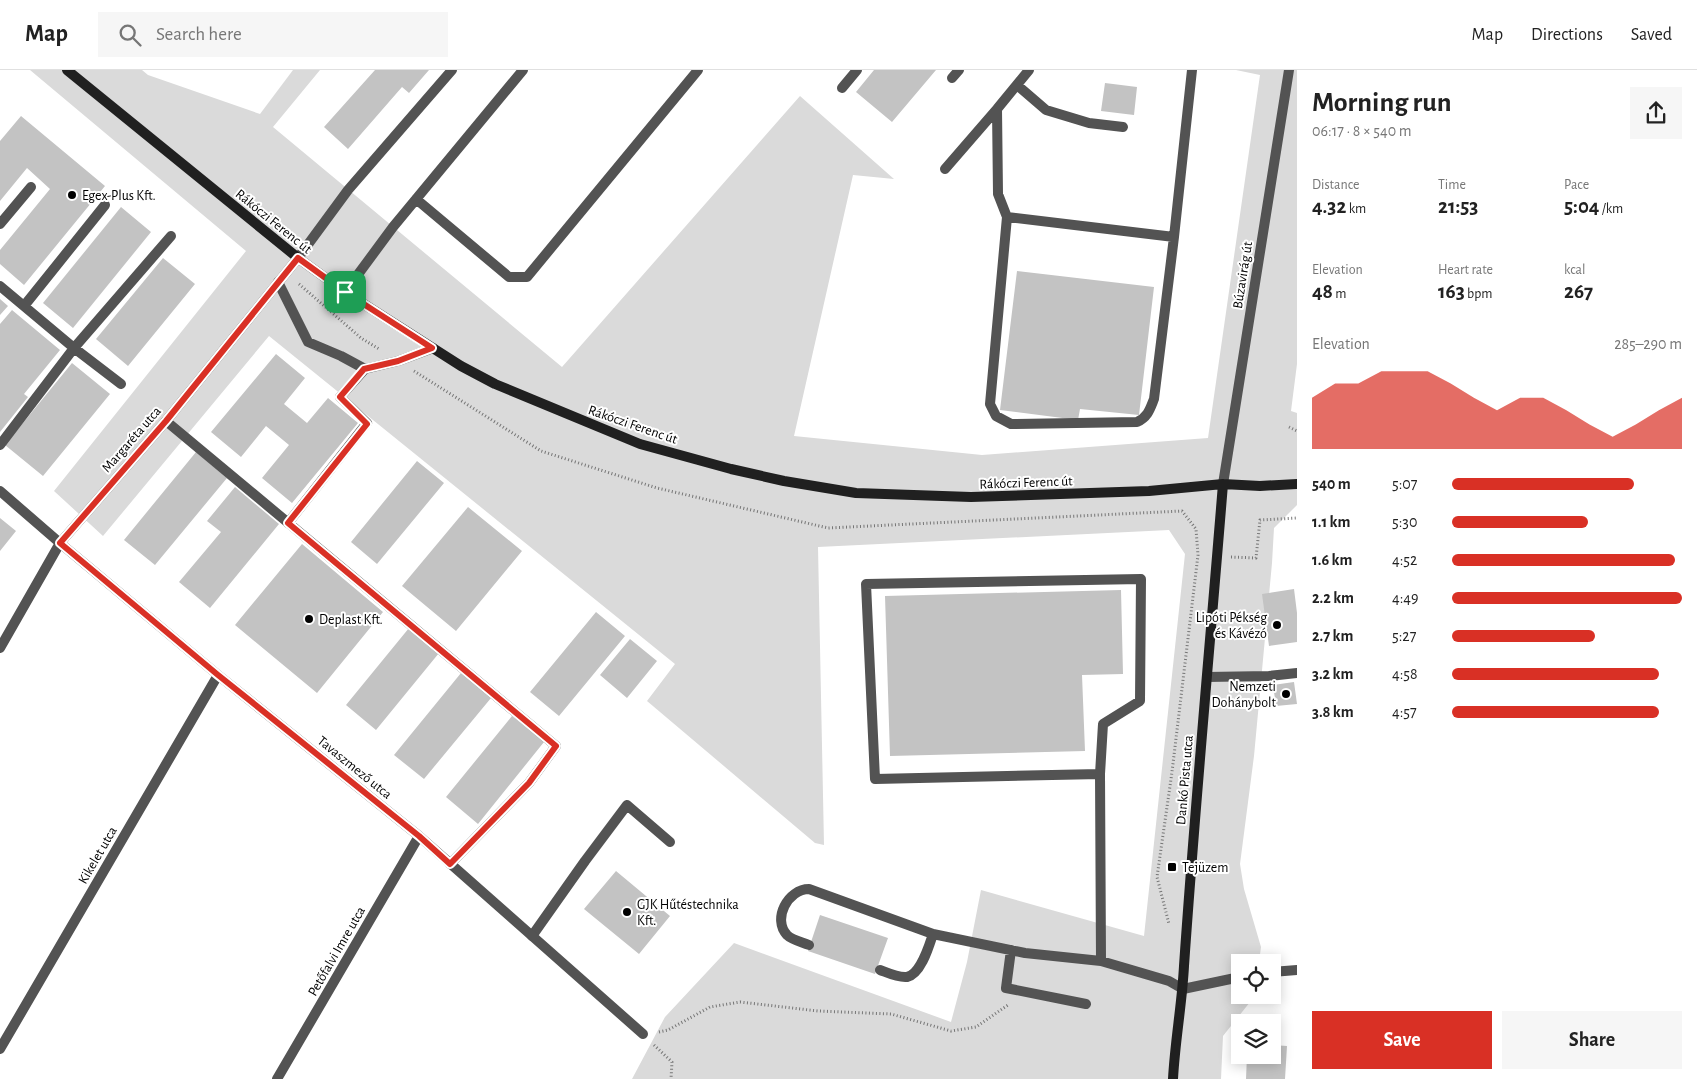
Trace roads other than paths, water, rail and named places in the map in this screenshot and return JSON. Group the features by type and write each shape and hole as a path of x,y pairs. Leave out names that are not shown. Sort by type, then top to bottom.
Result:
{"main road":[{"name":"Rákóczi Ferenc út","path":"67,70 298,258 345,292 461,366 495,384 640,444 731,469 856,493 971,497 1149,491 1223,484 1260,486 1297,484"},
{"name":"Dankó Pista utca","path":"1173,1079 1174,1052 1183,989 1193,838 1223,484"}],"street":[{"name":"Margaréta utca","path":"0,648 60,543 166,421 298,258 348,190 452,70"},
{"path":"345,292 393,227 523,70"},
{"path":"416,199 509,277 527,277 698,70"},
{"path":"842,88 857,70"},
{"path":"945,169 997,110 1028,70"},
{"path":"997,110 998,194 1007,217 990,404 996,416 1010,424 1137,422 1144,419 1154,399 1192,70"},
{"name":"Búzavirág út","path":"1223,484 1289,70"},
{"path":"1017,85 1046,110 1089,123 1123,126"},
{"path":"0,224 30,187"},
{"path":"24,306 105,205"},
{"path":"1007,217 1174,237"},
{"path":"0,445 74,348 171,236"},
{"path":"278,282 308,342 341,356 364,369"},
{"path":"0,286 74,348 121,384"},
{"path":"288,523 367,424 340,397 364,369 398,361 432,348"},
{"path":"166,421 556,746 529,783 450,864"},
{"name":"Tavaszmező utca","path":"0,491 218,675 419,836 643,1034"},
{"path":"1100,774 875,779 866,584 1141,579 1140,701 1103,724 1100,774 1101,961"},
{"path":"1207,677 1270,676 1297,673"},
{"name":"Kikelet utca","path":"0,1049 218,675"},
{"path":"532,936 585,861 628,805 670,842"},
{"name":"Petőfalvi Imre utca","path":"276,1079 419,836"},
{"path":"808,945 788,936 782,924 783,908 791,896 797,891 804,889 809,889 933,934 1011,950 1101,961 1169,981 1183,989 1231,979"},
{"path":"880,970 900,977 907,977 912,974 917,970 933,934"},
{"path":"1011,950 1006,988 1086,1004"},
{"path":"1281,971 1297,970"}],"place":[{"name":"Egex-Plus Kft.","path":"72,195"},
{"name":"Deplast Kft.","path":"309,619"},
{"name":"Lipóti Pékség és Kávézó","path":"1277,625"},
{"name":"Nemzeti Dohánybolt","path":"1286,694"},
{"name":"Tejüzem","path":"1172,867"},
{"name":"GJK Hűtéstechnika Kft.","path":"627,912"}]}
